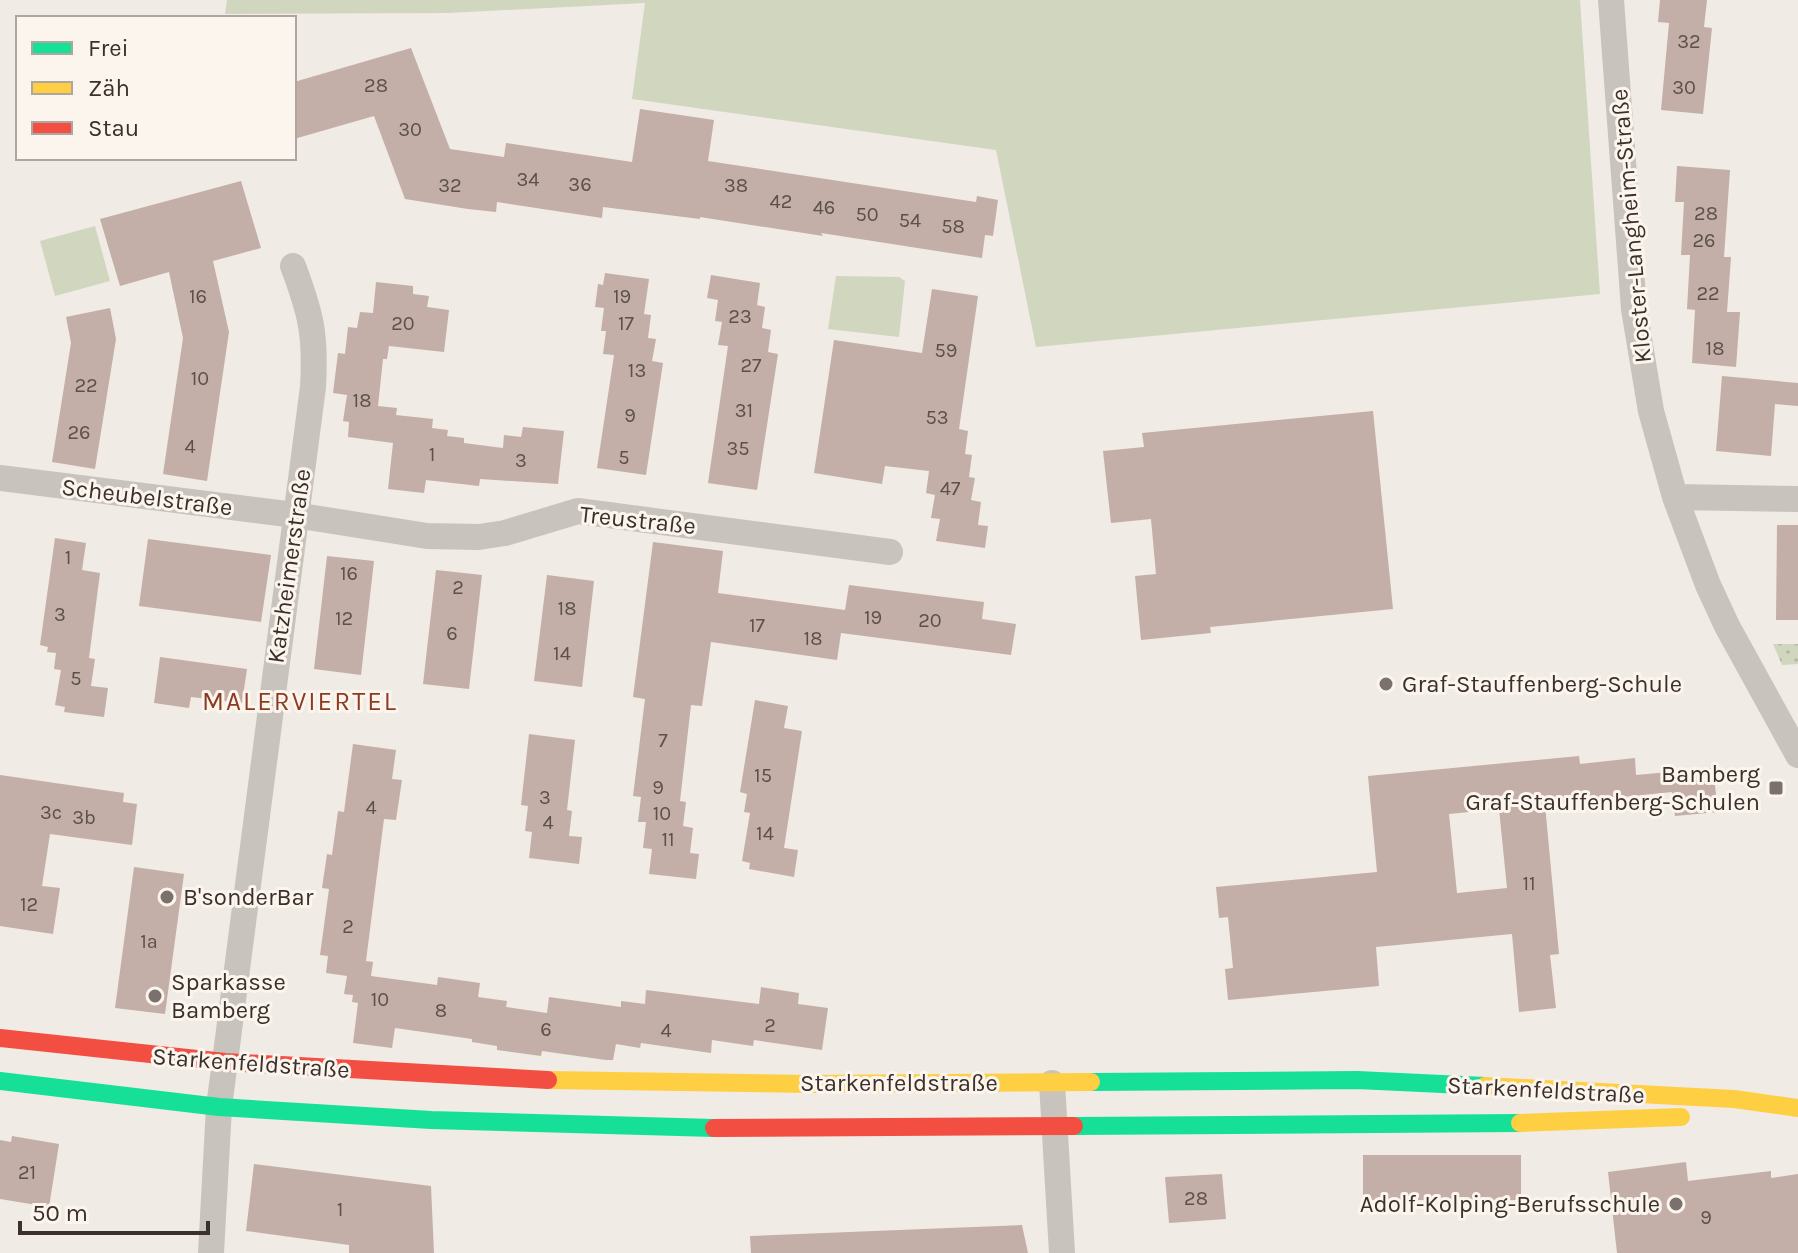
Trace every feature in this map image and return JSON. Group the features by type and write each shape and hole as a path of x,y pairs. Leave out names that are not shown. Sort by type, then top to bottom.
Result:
{"street":[{"name":"Kloster-Langheim-Straße","path":"1611,0 1634,309 1651,411 1691,542 1727,626 1798,755"},
{"name":"Katzheimerstraße","path":"211,1253 219,1107 313,387 313,325 293,266"},
{"name":"Scheubelstraße","path":"0,478 295,515"},
{"path":"1675,497 1798,499"},
{"name":"Treustraße","path":"295,515 427,536 479,537 505,533 578,511 890,552"},
{"name":"Starkenfeldstraße","path":"0,1038 225,1062 433,1076 611,1083 810,1084 1357,1080 1734,1099 1798,1110"},
{"name":"Starkenfeldstraße","path":"0,1081 219,1107 431,1120 692,1128 1559,1123 1798,1110"},
{"path":"1052,1083 1062,1253"}],"green space":[{"path":"227,0 1580,0 1600,294 1036,347 996,150 632,99 645,3 448,13 225,14"},
{"path":"95,226 110,281 55,296 40,241"},
{"path":"836,276 899,277 905,281 899,337 828,329"},
{"path":"1773,644 1798,644 1798,664 1782,665"}],"building":[{"path":"1660,0 1707,0 1704,27 1712,28 1703,114 1661,110 1669,23 1658,22"},
{"path":"411,48 450,149 504,157 506,143 632,162 640,109 714,120 708,161 976,202 977,196 998,200 993,236 985,235 982,258 821,233 823,236 700,217 603,207 602,218 497,202 496,212 405,199 374,116 296,138 296,81"},
{"path":"1677,166 1730,170 1724,257 1731,257 1727,312 1740,312 1736,367 1692,363 1695,310 1687,309 1690,255 1681,255 1684,202 1675,202"},
{"path":"241,181 261,248 213,261 229,332 207,481 163,474 183,338 169,272 120,286 100,219"},
{"path":"605,273 649,279 644,314 651,315 648,338 656,339 652,361 663,363 646,475 597,468 614,355 603,354 606,331 601,331 604,308 595,307 598,284 603,285"},
{"path":"711,275 760,283 757,305 765,307 762,328 771,330 768,352 778,354 757,490 708,483 728,346 718,345 722,322 715,321 718,300 707,298"},
{"path":"376,282 413,286 413,294 429,296 427,307 449,310 444,352 389,346 387,359 383,359 378,406 397,408 396,415 433,419 432,428 448,430 447,436 464,438 464,443 503,448 504,435 521,437 523,427 564,431 558,484 480,479 479,486 426,480 424,493 388,489 393,443 348,437 349,422 343,421 347,395 333,393 338,353 345,354 348,327 357,328 360,312 373,313"},
{"path":"932,289 978,296 959,429 968,431 965,454 972,455 969,477 975,478 971,500 981,502 978,525 988,526 985,548 936,541 940,519 931,518 935,495 926,493 929,471 885,466 882,484 814,473 834,340 922,353"},
{"path":"110,308 116,339 95,469 52,462 71,343 66,317"},
{"path":"1722,376 1798,383 1798,406 1775,404 1771,456 1716,451"},
{"path":"1373,411 1393,609 1210,627 1211,633 1141,640 1135,576 1156,574 1151,519 1111,523 1103,451 1144,447 1142,433"},
{"path":"1777,525 1798,525 1798,620 1776,620"},
{"path":"55,538 86,543 82,570 100,573 89,658 95,659 91,686 108,688 104,717 64,712 65,707 55,705 61,670 54,669 56,653 47,652 48,647 40,645"},
{"path":"148,539 271,555 261,622 139,606"},
{"path":"653,542 723,551 718,593 845,610 849,585 984,602 982,619 1016,624 1011,655 841,633 837,660 711,642 702,706 691,705 680,801 686,802 683,826 693,828 690,853 699,854 696,879 649,874 652,849 643,848 646,822 638,822 641,797 633,796 645,699 633,697"},
{"path":"327,556 374,561 361,675 314,669"},
{"path":"436,570 482,575 469,689 423,684"},
{"path":"547,575 594,581 582,687 534,681"},
{"path":"160,657 247,669 242,703 191,697 189,708 154,703"},
{"path":"755,700 788,706 784,728 802,731 784,848 798,850 794,877 749,869 750,863 742,861 750,813 744,812 747,794 740,792"},
{"path":"529,734 575,740 567,810 572,811 569,836 582,837 579,864 529,858 532,832 525,831 528,806 521,805"},
{"path":"353,744 396,750 392,779 402,780 396,820 384,819 366,961 373,962 371,976 437,985 438,977 480,983 478,997 507,1001 506,1007 547,1013 549,997 621,1007 621,1001 645,1004 646,990 759,1004 761,987 799,993 798,1004 828,1008 822,1050 754,1040 753,1046 712,1040 711,1053 641,1043 640,1048 616,1044 613,1060 606,1060 542,1051 541,1056 497,1050 497,1046 472,1042 472,1039 395,1028 392,1048 353,1043 358,1003 352,1002 353,995 344,994 347,976 326,973 328,956 320,955 329,889 322,888 327,854 332,855 338,811 344,812"},
{"path":"1579,756 1580,764 1635,758 1636,775 1713,768 1718,812 1675,816 1672,792 1545,805 1559,954 1550,955 1556,1008 1519,1012 1512,934 1376,947 1379,986 1228,1000 1225,969 1233,968 1228,917 1219,918 1216,887 1377,872 1368,776","holes":["1499,809 1507,888 1457,893 1449,814"]},
{"path":"0,775 124,793 123,802 137,804 132,845 50,834 42,886 60,888 53,934 0,926"},
{"path":"134,867 184,874 165,1014 115,1008"},
{"path":"12,1136 59,1144 49,1207 0,1199 0,1140 11,1142"},
{"path":"1363,1155 1521,1155 1521,1200 1363,1200"},
{"name":"Adolf-Kolping-Berufsschule","path":"1686,1162 1688,1181 1771,1171 1771,1178 1798,1174 1798,1253 1617,1253 1608,1172"},
{"path":"254,1164 431,1186 434,1253 349,1253 349,1245 246,1231"},
{"path":"1222,1174 1226,1219 1169,1223 1165,1177"},
{"path":"1022,1225 1028,1253 751,1253 750,1236"}],"traffic: fast":[{"path":"1091,1082 1357,1080 1485,1086"},
{"path":"0,1081 219,1107 431,1120 714,1128"},
{"path":"1074,1126 1520,1123"}],"traffic: slow":[{"path":"548,1080 810,1084 1091,1082"},
{"path":"1485,1086 1734,1099 1798,1108"},
{"path":"1520,1123 1681,1117"}],"traffic: jam":[{"path":"0,1038 225,1062 548,1080"},
{"path":"714,1128 1074,1126"}],"place":[{"name":"Graf-Stauffenberg-Schule","path":"1386,684"},
{"name":"Bamberg Graf-Stauffenberg-Schulen","path":"1776,788"},
{"name":"B'sonderBar","path":"167,897"},
{"name":"Sparkasse Bamberg","path":"155,996"},
{"name":"Adolf-Kolping-Berufsschule","path":"1676,1204"}],"district":[{"name":"MALERVIERTEL","path":"300,701"}]}
